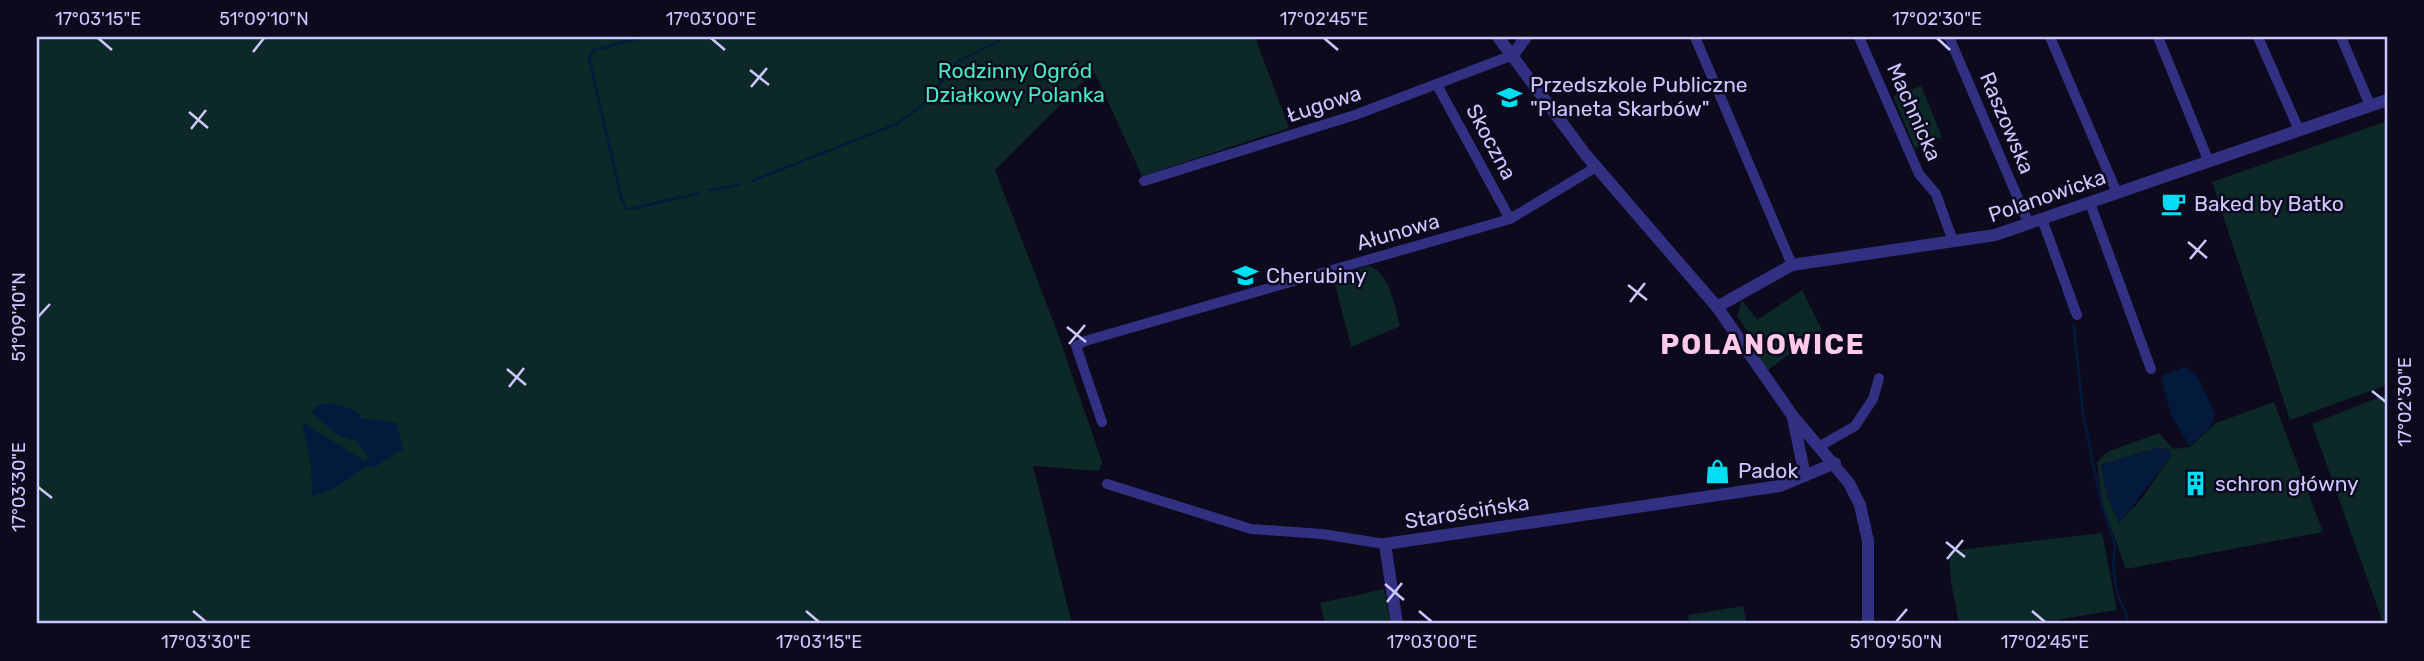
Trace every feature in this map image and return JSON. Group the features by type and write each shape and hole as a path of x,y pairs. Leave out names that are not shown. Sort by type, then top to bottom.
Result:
{"street":[{"path":"1498,37 1596,167 1717,307 1792,415 1835,463 1853,489 1865,522 1868,624"},
{"path":"1513,55 1526,37"},
{"path":"1695,37 1792,265"},
{"name":"Machnicka","path":"1859,37 1919,174 1936,194 1953,240"},
{"name":"Raszowska","path":"1949,37 2029,224"},
{"path":"2050,37 2117,193"},
{"path":"2158,37 2209,162"},
{"path":"2258,37 2299,130"},
{"path":"2341,37 2370,105"},
{"name":"Ługowa","path":"1144,181 1356,115 1513,55"},
{"name":"Skoczna","path":"1437,85 1510,219"},
{"name":"Polanowicka","path":"1717,307 1792,265 1994,235 2387,100"},
{"name":"Ałunowa","path":"1102,422 1076,346 1085,341 1510,219 1596,167"},
{"path":"2090,203 2151,369"},
{"path":"2042,219 2077,315"},
{"path":"1820,446 1855,426 1873,398 1879,379"},
{"path":"1792,415 1805,476"},
{"name":"Starościńska","path":"1107,484 1251,529 1322,534 1385,544 1780,485 1835,463"},
{"path":"1385,544 1397,624"}],"green space":[{"name":"Rodzinny Ogród Działkowy Polanka","path":"37,37 1255,37 1289,128 1142,176 1094,71 995,170 1057,331 1102,462 1099,471 1033,466 1072,624 37,624"},
{"path":"1921,86 1942,137 1915,148 1893,96"},
{"path":"2387,121 2387,385 2290,420 2212,182"},
{"path":"1369,266 1387,283 1400,326 1351,347 1333,276"},
{"path":"1802,290 1822,330 1768,370 1757,355 1761,351 1737,316 1742,300 1757,320"},
{"path":"2387,394 2387,624 2364,624 2382,620 2312,424"},
{"path":"2274,402 2323,532 2126,569 2102,503 2097,462 2107,452 2159,433 2173,449 2190,447 2216,423","holes":["2156,448 2168,449 2171,456 2142,498 2119,523 2107,495 2101,465"]},
{"path":"2102,533 2117,610 2031,624 1959,624 1951,582 1949,551"},
{"path":"1384,589 1391,624 1325,624 1320,603"},
{"path":"1743,606 1747,624 1689,624 1688,615"}],"water":[{"path":"2185,367 2197,375 2215,414 2210,428 2190,446 2171,415 2161,376"},
{"path":"330,403 356,410 362,418 397,423 403,449 375,467 366,467 334,489 312,496 311,465 302,422 365,461 369,458 356,441 336,434 312,412 316,406"},
{"path":"2156,448 2168,449 2171,456 2119,524 2107,495 2101,465"}],"waterway":[{"path":"644,37 594,50 589,58 621,197 625,207 629,209 700,193"},
{"path":"752,181 896,124 923,105 957,62 1007,37"},
{"path":"709,190 740,185"},
{"path":"2063,289 2071,314"},
{"path":"2074,326 2083,414 2100,497 2115,546 2113,566 2118,597 2128,624"}],"place":[{"name":"Przedszkole Publiczne \"Planeta Skarbów\"","path":"1510,97"},
{"name":"Baked by Batko","path":"2174,204"},
{"name":"Cherubiny","path":"1246,276"},
{"name":"Padok","path":"1718,471"},
{"name":"schron główny","path":"2195,484"}],"district":[{"name":"POLANOWICE","path":"1763,344"}]}
